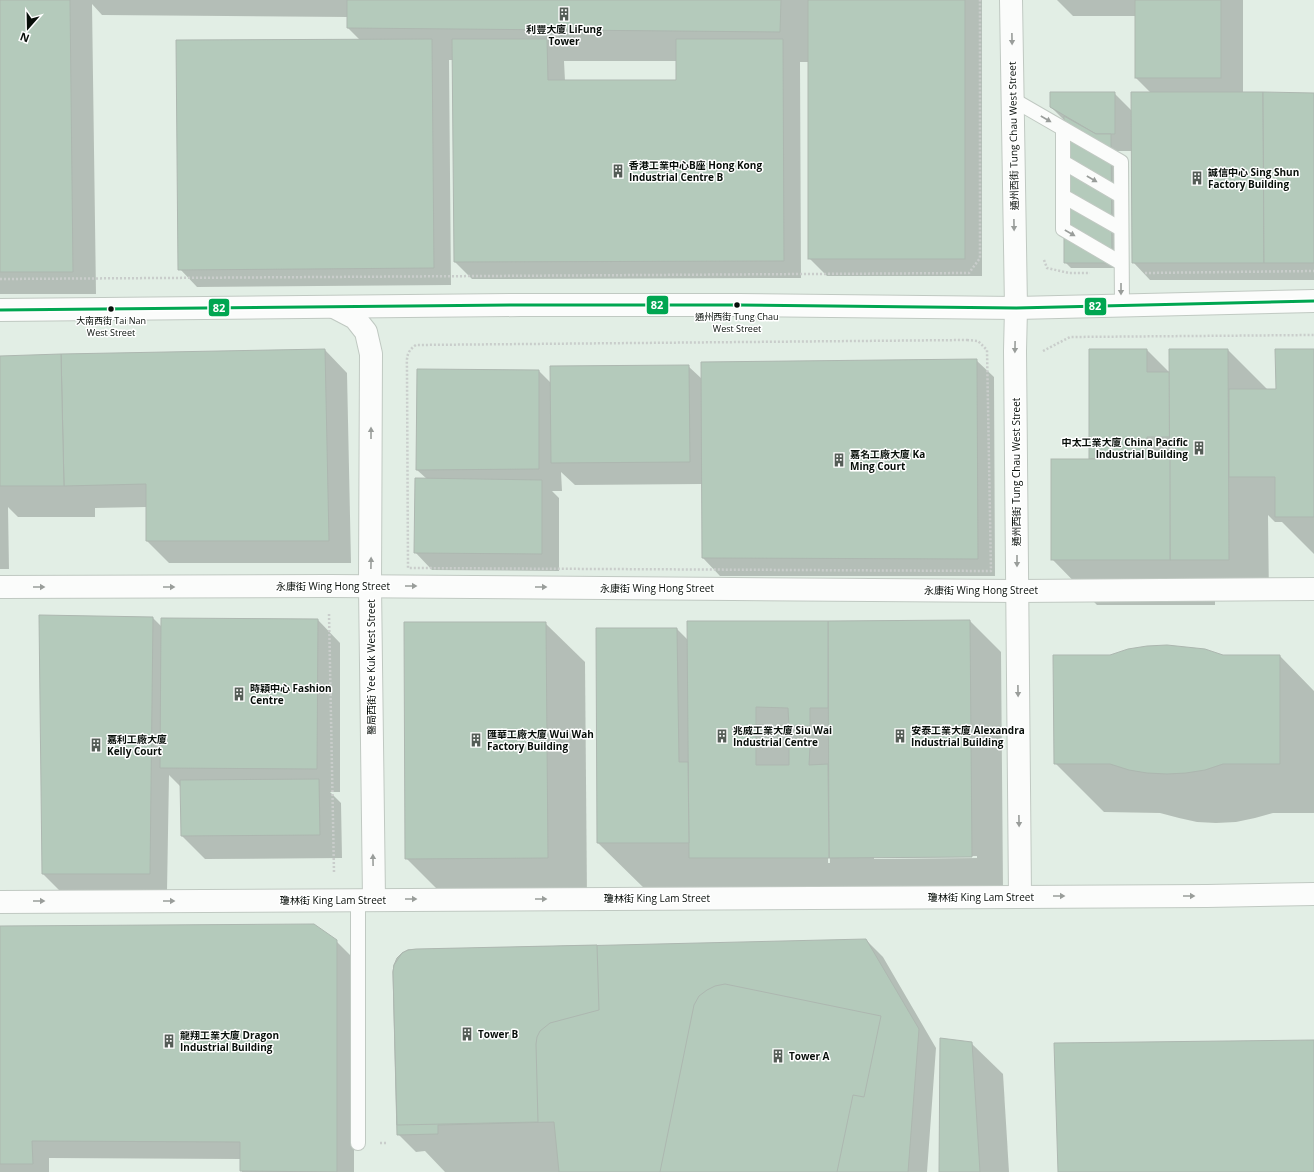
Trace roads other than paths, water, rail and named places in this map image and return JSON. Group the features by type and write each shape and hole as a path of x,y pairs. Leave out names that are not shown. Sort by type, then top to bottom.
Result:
{"street":[{"name":"通州西街 Tung Chau West Street","path":"1011,0 1016,308 1015,359 1020,896"},
{"path":"0,310 513,305 1016,308 1314,301"},
{"name":"醫局西街 Yee Kuk West Street","path":"334,307 355,318 366,332 371,354 366,900"},
{"name":"永康街 Wing Hong Street","path":"0,587 370,586 1017,591 1314,589"},
{"name":"瓊林街 King Lam Street","path":"0,902 1207,896 1314,894"}],"lane":[{"path":"1012,99 1122,162 1122,306"},
{"path":"1063,129 1063,229 1121,263"},
{"path":"1063,162 1121,196"},
{"path":"1063,196 1121,229"},
{"path":"358,1143 366,900"}],"place":[{"name":"利豐大廈 LiFung Tower","path":"564,14"},
{"name":"香港工業中心B座 Hong Kong Industrial Centre B","path":"618,171"},
{"name":"誠信中心 Sing Shun Factory Building","path":"1197,178"},
{"name":"通州西街 Tung Chau West Street","path":"737,305"},
{"name":"大南西街 Tai Nan West Street","path":"111,309"},
{"name":"中太工業大廈 China Pacific Industrial Building","path":"1199,448"},
{"name":"嘉名工廠大廈 Ka Ming Court","path":"839,460"},
{"name":"時穎中心 Fashion Centre","path":"239,694"},
{"name":"兆威工業大廈 Siu Wai Industrial Centre","path":"722,736"},
{"name":"安泰工業大廈 Alexandra Industrial Building","path":"900,736"},
{"name":"匯華工廠大廈 Wui Wah Factory Building","path":"476,740"},
{"name":"嘉利工廠大廈 Kelly Court","path":"96,745"},
{"name":"Tower B","path":"467,1034"},
{"name":"龍翔工業大廈 Dragon Industrial Building","path":"169,1041"},
{"name":"Tower A","path":"778,1056"}]}
